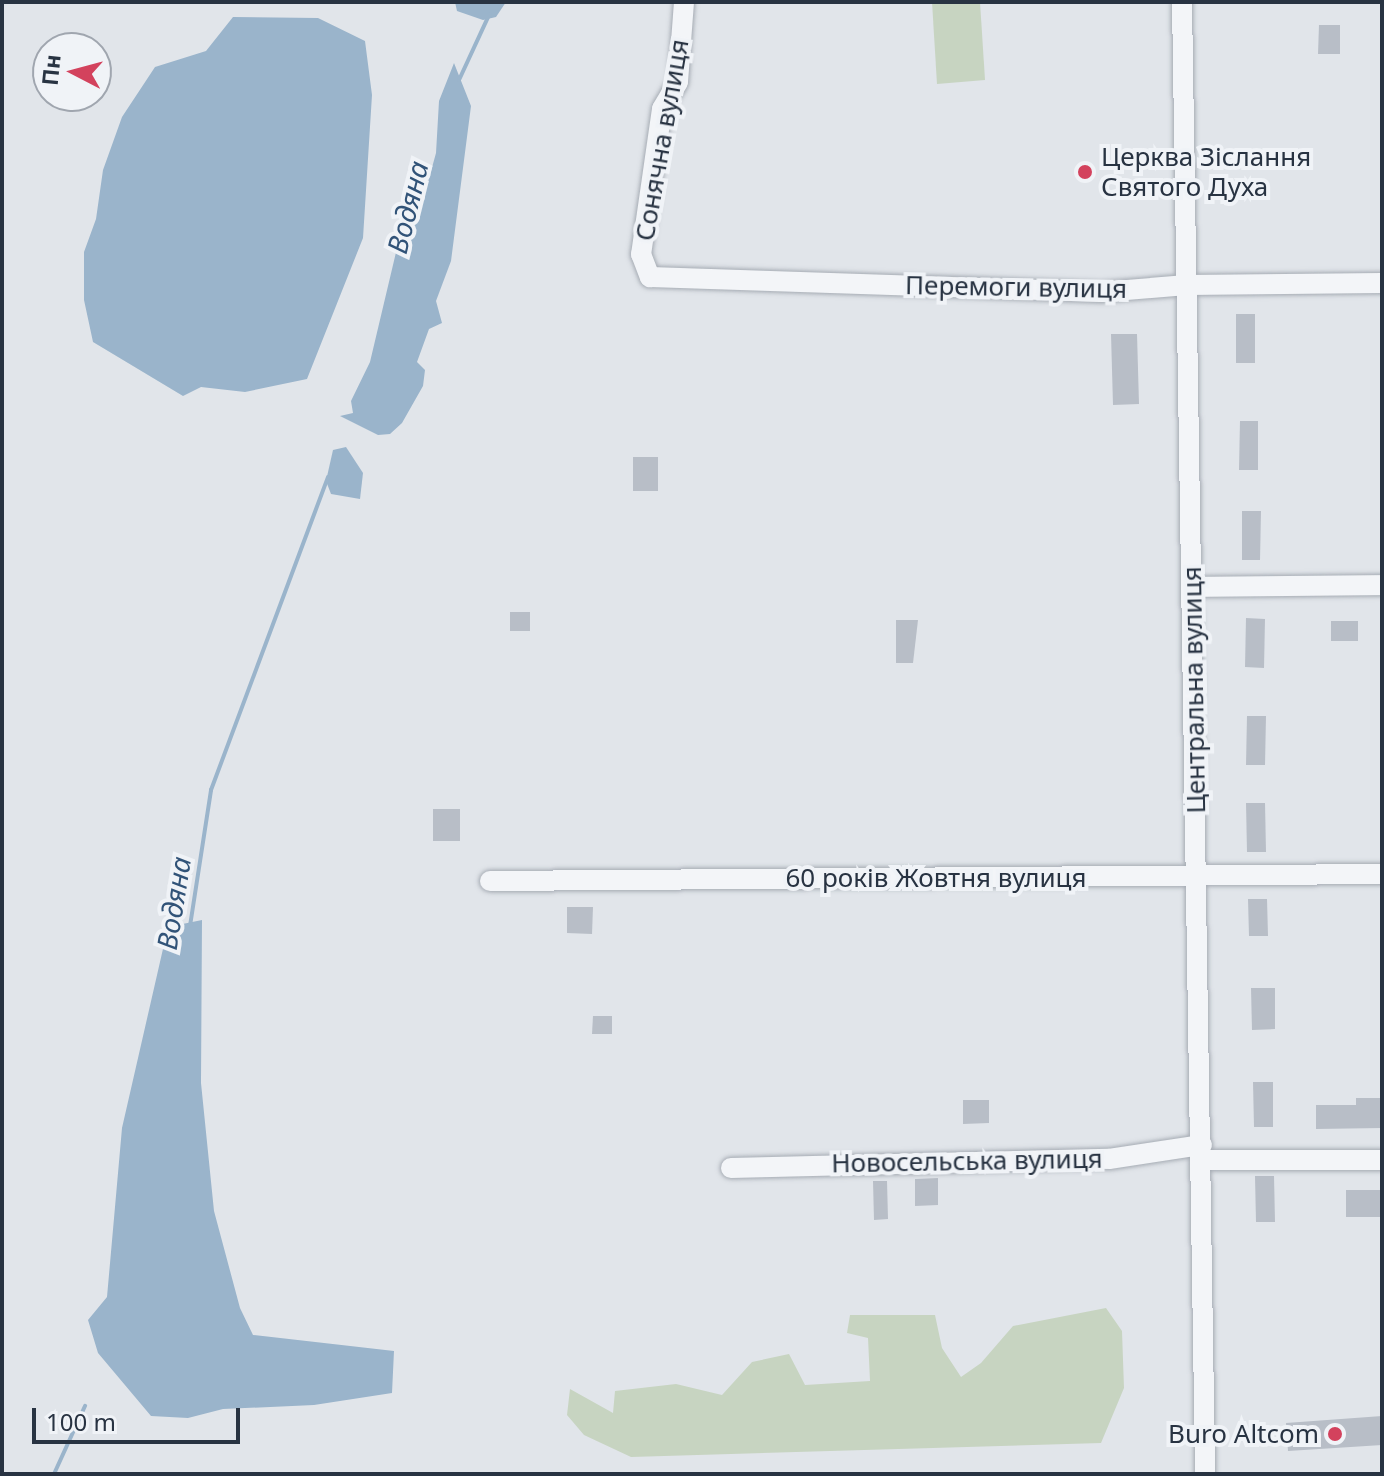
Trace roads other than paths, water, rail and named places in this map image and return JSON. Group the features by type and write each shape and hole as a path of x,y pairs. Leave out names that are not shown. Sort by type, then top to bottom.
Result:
{"street":[{"name":"Сонячна вулиця","path":"650,277 641,254 662,109 678,82 684,2"},
{"name":"Центральна вулиця","path":"1182,2 1202,1153 1200,1377 1205,1474"},
{"name":"Перемоги вулиця","path":"650,277 1102,292 1187,285 1382,283"},
{"path":"1193,587 1382,585"},
{"name":"60 років Жовтня вулиця","path":"490,881 1382,874"},
{"name":"Новосельська вулиця","path":"731,1168 1109,1159 1202,1153 1382,1160"}],"water":[{"path":"455,2 506,2 496,17 483,20 457,11"},
{"path":"233,17 318,18 365,41 372,95 363,238 307,379 245,392 201,387 183,396 93,342 84,300 84,252 96,219 103,170 122,117 155,67 206,51"},
{"path":"454,63 471,106 451,261 436,301 442,323 429,329 417,362 425,370 423,386 402,423 390,434 378,435 340,416 353,413 351,401 370,362 402,227 425,193 436,153 439,101"},
{"path":"346,447 363,473 360,499 331,494 326,481 333,450"},
{"path":"202,920 201,1083 214,1211 240,1308 253,1335 394,1351 392,1393 314,1405 223,1409 188,1418 151,1416 98,1353 88,1320 107,1297 122,1128 168,927"}],"waterway":[{"name":"Водяна","path":"459,80 489,15"},
{"name":"Водяна","path":"190,926 211,790 328,477"},
{"name":"Водяна","path":"54,1474 85,1406"}],"place":[{"name":"Церква Зіслання Святого Духа","path":"1085,172"},
{"name":"Buro Altcom","path":"1335,1434"}]}
